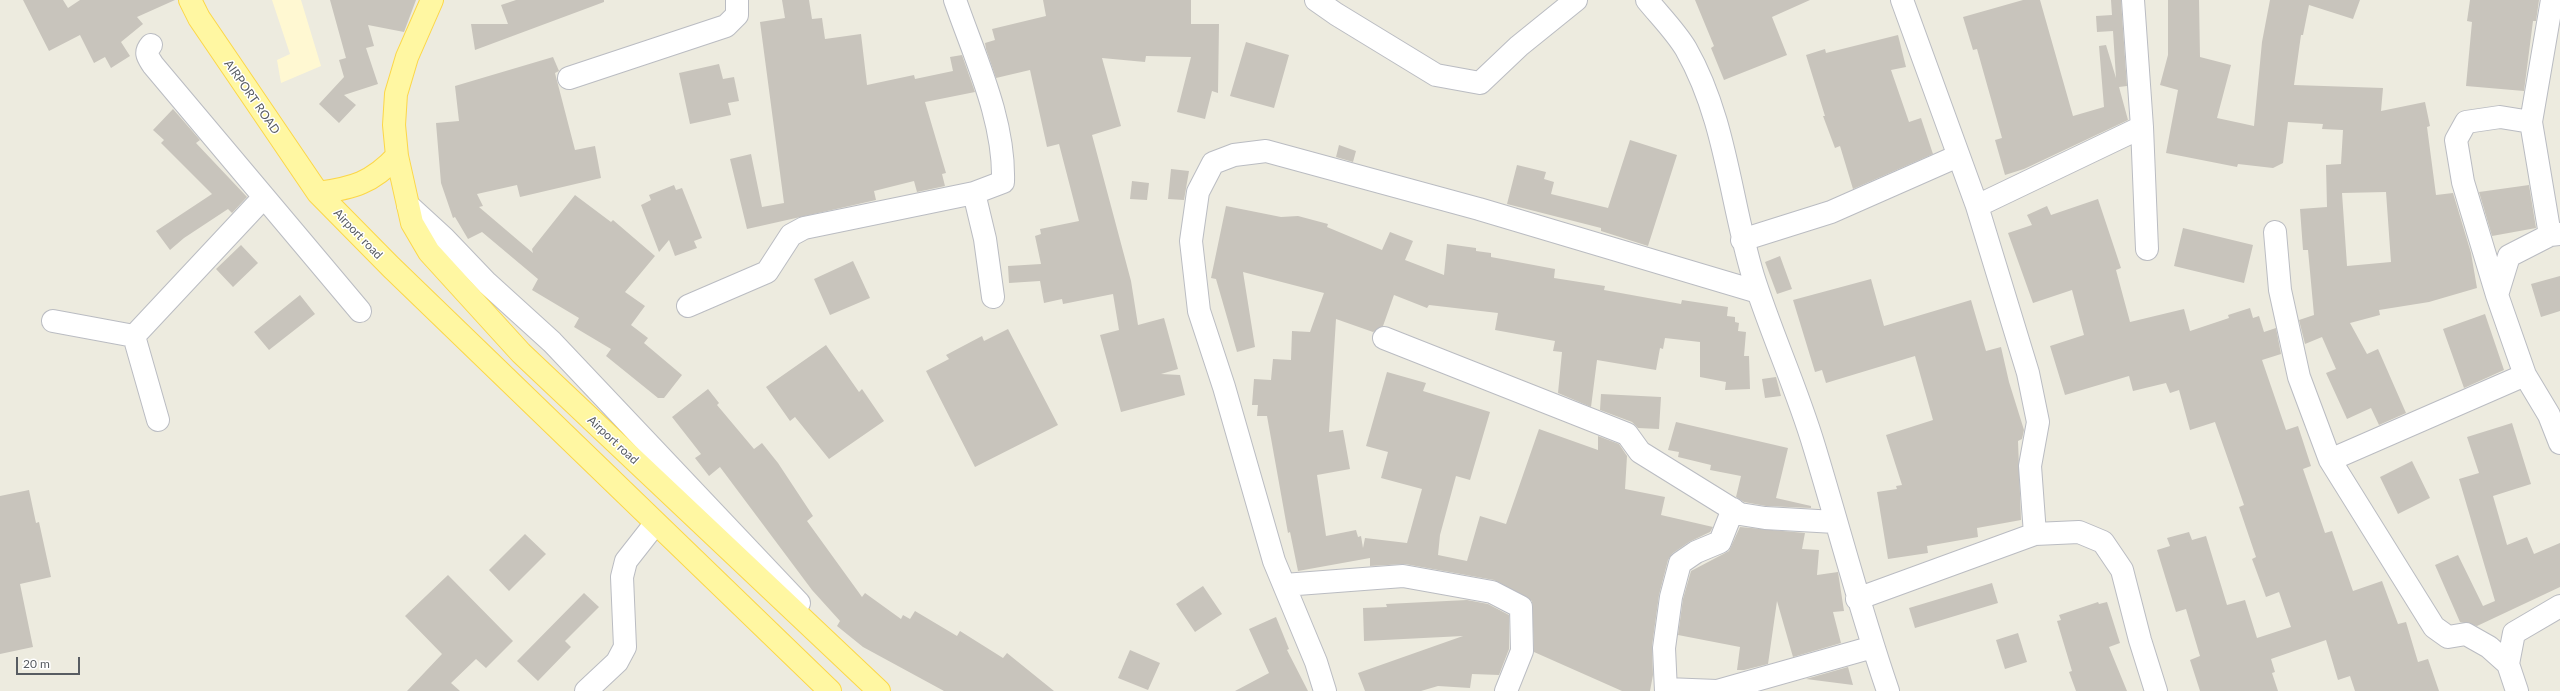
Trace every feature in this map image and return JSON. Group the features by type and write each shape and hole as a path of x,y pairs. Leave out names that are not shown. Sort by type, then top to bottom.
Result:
{"main road":[{"name":"AIRPORT ROAD","path":"190,0 199,18 318,193"},
{"path":"318,193 346,189 365,182 381,173 397,156 394,125 396,94 407,57 432,0"},
{"name":"Airport road","path":"397,156 412,224 429,252 521,353 879,691"},
{"name":"Airport road","path":"318,193 391,267 655,524 733,596 830,691"},
{"path":"733,596 753,572"}],"street":[{"path":"569,78 726,26 737,15 737,0"},
{"path":"688,306 767,272 791,235 804,228 974,193 1004,182 1004,164 993,109 955,0"},
{"path":"1316,0 1336,14 1436,75 1480,83 1519,46 1576,0"},
{"path":"1647,0 1686,48 1709,98 1726,160 1742,240 1758,292 1814,445 1857,598 1888,691"},
{"path":"1902,0 1977,206 2028,373 2038,422 2030,466 2035,534"},
{"path":"2133,0 2142,127 2147,249"},
{"path":"2497,295 2509,256 2555,234 2532,122 2552,0"},
{"path":"152,45 147,50 147,55 153,65 360,311"},
{"path":"2532,122 2500,117 2466,122 2456,140 2464,182 2497,295 2524,375 2548,415 2560,444"},
{"path":"1977,206 2142,127"},
{"path":"1325,691 1316,662 1274,561 1224,387 1199,311 1191,242 1198,192 1213,163 1234,154 1266,151 1479,209 1758,292"},
{"path":"1742,240 1831,212 1958,156"},
{"path":"974,193 985,239 993,297"},
{"path":"134,336 264,197"},
{"path":"408,205 444,238 487,283 552,342 816,621 888,691"},
{"path":"2275,232 2280,290 2299,378 2330,460 2434,627 2448,637 2466,634 2490,647 2508,664 2517,691"},
{"path":"53,321 134,336"},
{"path":"134,336 158,420"},
{"path":"1384,338 1627,434 1640,452 1740,514 1765,518 1835,522"},
{"path":"2330,460 2524,375"},
{"path":"1733,509 1720,542 1696,552 1680,564 1671,597 1664,648 1666,690 1717,691 1873,647"},
{"path":"586,691 617,662 625,646 622,577 626,561 655,524"},
{"path":"1857,598 2035,534 2078,532 2103,542 2122,570 2140,640 2156,691"},
{"path":"1284,585 1403,576 1492,592 1521,607 1522,651 1506,691"},
{"path":"2508,664 2514,633 2560,606"}],"shaded area":[{"path":"272,0 301,0 321,66 281,83 277,60 290,54"}],"building":[{"path":"23,0 63,0 68,8 80,0 175,0 137,17 143,24 121,42 130,56 111,68 105,57 94,63 80,35 49,51"},
{"path":"330,0 416,0 404,32 368,25 374,46 366,48 378,84 344,95 356,105 339,123 319,104 344,77 339,60 346,58"},
{"path":"516,0 604,0 604,2 475,50 471,24 508,24 501,5"},
{"path":"782,0 809,0 812,19 822,18 825,39 861,34 867,85 914,75 915,79 953,71 950,57 962,55 975,92 925,102 946,173 942,174 945,186 917,192 914,181 874,191 876,200 747,229 730,159 751,154 762,207 784,203 760,22 785,18"},
{"path":"1043,0 1191,0 1191,24 1219,24 1218,93 1212,91 1205,119 1177,112 1191,57 1146,56 1145,62 1102,58 1121,126 1092,135 1131,281 1138,325 1164,318 1178,369 1161,374 1180,375 1185,395 1121,412 1100,335 1119,330 1113,294 1063,304 1062,299 1044,303 1040,281 1009,283 1008,266 1041,264 1035,236 1041,234 1040,229 1079,221 1059,144 1047,147 1030,70 996,78 985,43 995,40 992,29 1046,16"},
{"path":"1695,0 1810,0 1772,17 1787,55 1724,80 1711,48 1714,46"},
{"path":"2023,0 2040,0 2073,116 2104,107 2099,46 2106,45 2116,78 2113,31 2097,32 2096,16 2112,15 2111,0 2121,0 2127,86 2119,87 2128,120 2024,169 2005,175 1995,140 2002,138 1977,49 1973,50 1963,17"},
{"path":"2168,0 2199,0 2200,57 2231,65 2217,118 2254,126 2262,42 2270,0 2360,0 2353,19 2309,5 2303,35 2301,35 2294,85 2383,88 2381,111 2425,102 2430,126 2427,127 2436,195 2453,193 2471,253 2477,288 2429,302 2379,310 2380,315 2350,323 2367,354 2378,349 2406,413 2379,425 2371,408 2347,419 2326,373 2336,369 2322,337 2305,344 2299,320 2314,315 2308,250 2303,250 2300,209 2327,207 2326,165 2341,164 2343,130 2322,129 2323,124 2288,122 2283,163 2273,168 2238,164 2237,167 2166,153 2178,90 2160,85 2168,55","holes":["2386,192 2391,262 2347,266 2342,193"]},
{"path":"2470,0 2539,0 2536,21 2533,21 2524,91 2466,86 2472,22 2467,21"},
{"path":"1898,35 1906,67 1891,70 1909,122 1921,118 1933,154 1853,189 1840,146 1835,148 1823,116 1825,116 1806,55 1825,49 1826,53"},
{"path":"1246,42 1289,55 1274,108 1230,96"},
{"path":"553,57 559,71 555,73 575,150 595,146 601,178 520,197 517,185 477,194 483,206 479,207 533,253 532,249 575,195 611,222 613,220 655,256 625,292 645,306 631,325 648,338 644,343 682,375 664,398 658,398 606,356 611,349 574,327 579,318 532,290 538,279 482,232 468,239 455,217 453,218 441,183 436,123 459,121 455,86"},
{"path":"719,64 723,79 734,77 739,101 728,103 731,115 690,124 679,73"},
{"path":"173,109 200,140 196,143 247,197 232,213 228,209 184,238 170,250 156,231 212,194 161,143 164,140 153,130"},
{"path":"1630,140 1677,155 1648,246 1601,231 1601,228 1507,204 1517,165 1546,172 1544,179 1554,182 1551,194 1608,208"},
{"path":"1339,145 1356,151 1353,162 1336,157"},
{"path":"1171,169 1189,171 1184,200 1168,199"},
{"path":"1132,181 1149,183 1147,200 1130,199"},
{"path":"674,185 676,190 682,188 702,238 694,241 697,248 675,256 669,240 659,252 641,205 651,200 649,195"},
{"path":"2529,185 2536,228 2492,236 2479,192"},
{"path":"2098,199 2121,268 2116,270 2130,322 2184,309 2190,331 2229,318 2228,315 2250,308 2253,318 2259,316 2264,332 2276,328 2281,354 2262,360 2286,430 2298,426 2311,466 2303,469 2325,533 2332,531 2353,591 2382,581 2398,624 2406,622 2418,662 2428,659 2439,691 2355,691 2350,676 2338,680 2326,640 2271,659 2275,672 2272,673 2278,691 2200,691 2190,660 2200,656 2186,609 2176,612 2157,550 2170,546 2167,538 2189,532 2192,540 2206,536 2227,605 2245,600 2257,638 2291,627 2279,592 2266,597 2252,559 2256,557 2239,507 2244,505 2215,422 2190,430 2179,390 2170,393 2166,383 2133,391 2129,376 2065,395 2050,346 2084,335 2072,290 2033,303 2008,233 2032,225 2027,215 2047,206 2051,215"},
{"path":"1226,206 1281,217 1298,216 1328,224 1327,227 1382,250 1390,232 1413,241 1405,260 1444,275 1447,244 1476,248 1476,251 1491,253 1491,257 1555,269 1554,278 1605,286 1604,290 1681,304 1682,300 1728,307 1727,316 1735,317 1735,322 1739,323 1738,331 1746,332 1744,356 1749,356 1750,389 1725,390 1726,382 1700,377 1700,342 1665,338 1663,349 1660,348 1656,370 1597,360 1591,407 1558,393 1562,352 1553,351 1555,341 1495,330 1498,313 1429,305 1427,308 1394,295 1383,326 1373,332 1336,319 1329,432 1343,430 1350,469 1317,475 1326,536 1356,530 1358,537 1361,536 1363,548 1365,538 1407,543 1422,489 1381,478 1388,452 1366,446 1387,372 1426,383 1423,391 1490,412 1470,480 1456,476 1440,535 1438,555 1467,561 1480,516 1506,524 1539,429 1598,450 1598,436 1619,444 1627,456 1625,489 1665,497 1661,515 1713,527 1710,532 1689,542 1673,553 1668,560 1659,595 1652,646 1653,675 1650,691 1622,691 1534,652 1532,601 1494,580 1405,564 1370,566 1370,558 1298,571 1290,532 1288,533 1267,416 1257,416 1258,405 1252,405 1254,379 1271,380 1273,359 1291,360 1292,331 1310,332 1324,293 1243,272 1255,347 1237,352 1216,279 1211,278"},
{"path":"2183,228 2253,245 2244,283 2174,266"},
{"path":"241,245 258,263 233,287 216,269"},
{"path":"1780,256 1792,289 1777,294 1765,262"},
{"path":"853,261 870,298 830,315 814,279"},
{"path":"2560,276 2560,311 2541,317 2531,284"},
{"path":"1871,279 1884,326 1971,300 1986,351 2001,347 2009,382 2024,430 2022,439 2018,441 2021,520 1977,528 1978,537 1927,546 1928,553 1888,559 1877,492 1897,489 1896,486 1902,485 1886,435 1933,420 1915,356 1826,383 1822,370 1815,372 1793,300"},
{"path":"300,295 315,314 269,350 254,332"},
{"path":"2485,314 2504,370 2464,388 2443,329"},
{"path":"1008,329 1058,425 975,467 926,371 949,359 946,355 982,336 984,341"},
{"path":"826,345 859,392 862,389 884,421 829,459 795,417 790,421 766,387"},
{"path":"1776,377 1781,396 1765,398 1762,379"},
{"path":"708,389 719,403 717,405 754,449 762,443 778,463 813,516 807,521 862,597 865,593 901,619 903,615 910,619 915,611 957,636 960,631 1003,658 1007,653 1054,691 944,691 863,647 837,626 840,621 812,590 720,467 709,476 695,458 701,454 672,417"},
{"path":"1601,394 1661,397 1659,429 1638,428 1632,422 1600,410"},
{"path":"1676,422 1788,448 1776,498 1811,506 1811,508 1766,506 1744,502 1736,497 1741,476 1710,470 1711,465 1678,457 1679,452 1668,450"},
{"path":"2512,423 2531,484 2493,496 2507,545 2527,537 2534,554 2560,543 2560,587 2477,626 2460,622 2435,565 2458,555 2483,606 2495,601 2459,479 2479,473 2467,437"},
{"path":"2412,461 2430,498 2398,514 2380,477"},
{"path":"29,490 36,523 39,522 51,577 20,584 33,647 0,654 0,496"},
{"path":"1740,527 1805,533 1802,549 1819,550 1817,575 1838,572 1844,611 1833,612 1841,643 1793,657 1777,601 1768,664 1744,670 1737,670 1740,647 1678,635 1683,599 1691,571 1729,551"},
{"path":"525,534 546,554 509,591 489,570"},
{"path":"448,575 513,641 486,668 476,659 451,683 460,691 407,691 442,654 405,616"},
{"path":"1992,583 1998,603 1915,628 1909,608"},
{"path":"1203,586 1222,614 1195,632 1176,604"},
{"path":"584,593 599,607 565,641 571,647 538,681 517,661"},
{"path":"1467,600 1488,604 1509,615 1509,649 1499,675 1472,674 1470,688 1438,686 1421,691 1365,691 1358,673 1463,636 1364,641 1363,608 1387,607 1386,604"},
{"path":"2098,602 2099,604 2107,602 2120,643 2109,647 2127,691 2076,691 2069,672 2072,671 2057,621 2061,620 2059,615"},
{"path":"1276,617 1289,649 1287,650 1308,691 1235,691 1269,673 1249,629"},
{"path":"2018,633 2027,662 2005,669 1996,640"},
{"path":"1130,650 1160,663 1148,690 1118,678"},
{"path":"1848,667 1853,685 1806,679"}]}
